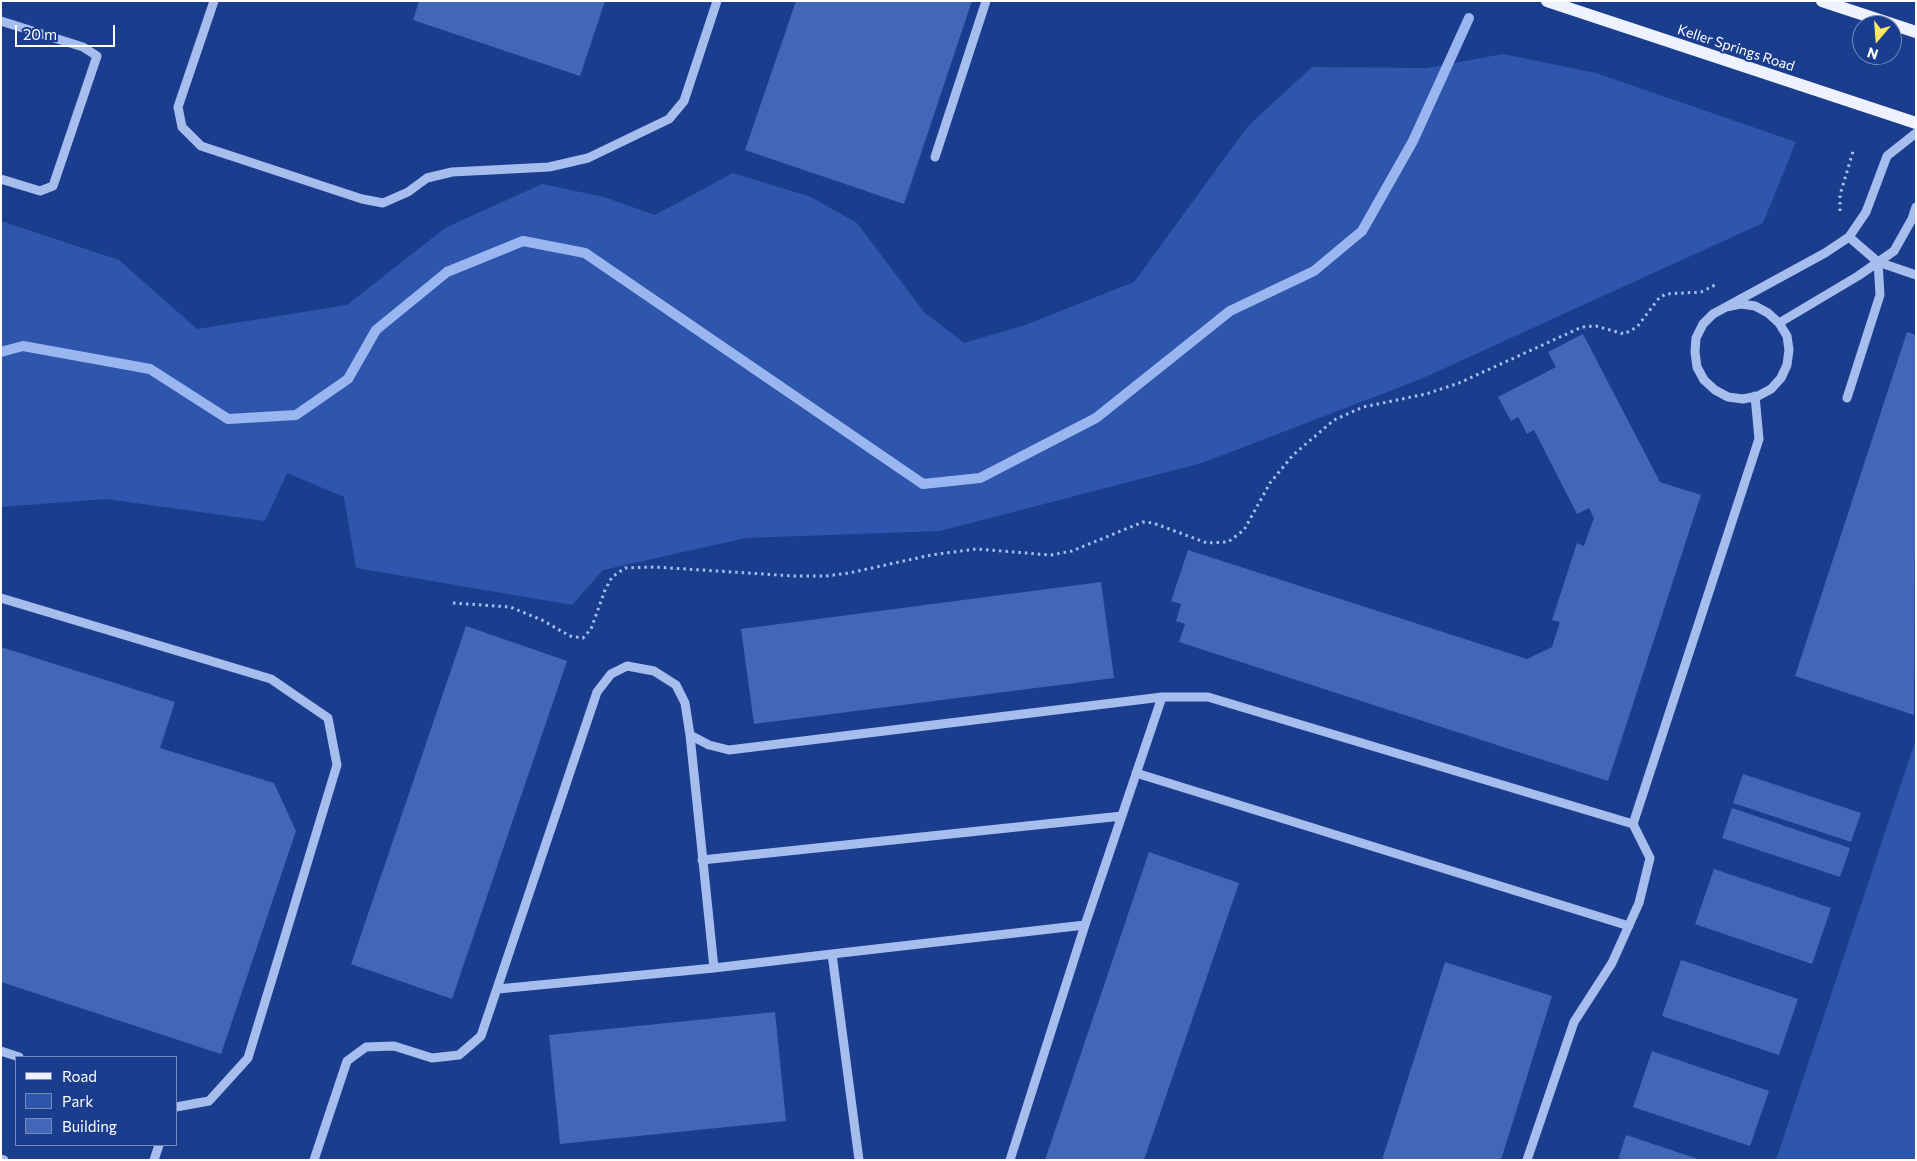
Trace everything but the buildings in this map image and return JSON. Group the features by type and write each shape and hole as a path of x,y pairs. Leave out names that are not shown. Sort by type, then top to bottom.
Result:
{"main road":[{"name":"Keller Springs Road","path":"1547,1 1916,123"},
{"path":"1822,1 1916,32"}],"lane":[{"path":"214,1 178,107 182,127 201,146 362,199 383,203 408,192 428,178 452,172 549,167 588,158 669,119 684,101 717,1"},
{"path":"935,157 986,1"},
{"path":"1,21 83,47 97,56 53,186 40,191 1,179"},
{"path":"1726,307 1741,304 1755,306 1768,313 1780,323 1787,336 1789,350 1787,365 1781,378 1771,389 1755,396 1743,398 1728,397 1715,390 1704,380 1697,367 1694,352 1696,338 1703,324 1713,314 1825,253 1849,237 1866,212 1887,156 1916,133"},
{"path":"1780,323 1894,251 1912,219 1916,207"},
{"path":"1849,237 1878,262 1916,275"},
{"path":"1847,398 1880,295 1878,262"},
{"path":"1527,1160 1574,1022 1612,964 1639,903 1650,858 1633,824 1760,439 1755,396"},
{"path":"1,598 271,679 328,718 337,765 248,1058 209,1101 178,1107"},
{"path":"314,1160 347,1061 366,1047 394,1046 432,1058 460,1055 482,1036 597,692 610,674 627,666 654,670 676,684 685,703 714,968"},
{"path":"690,735 709,745 729,750 1162,697 1208,697 1633,824"},
{"path":"1010,1160 1085,925 1162,697"},
{"path":"1136,773 1629,926"},
{"path":"702,860 1122,816"},
{"path":"498,989 714,968 1085,925"},
{"path":"832,954 859,1160"},
{"path":"1,1052 15,1056"},
{"path":"154,1160 159,1146"}],"path":[{"path":"1840,218 1840,195 1854,148"},
{"path":"453,603 510,607 542,620 570,636 583,638 591,629 605,590 612,577 625,568 655,567 794,576 826,576 849,573 931,555 976,549 1051,555 1072,551 1144,522 1153,523 1207,544 1228,542 1244,530 1270,483 1293,455 1334,420 1364,407 1426,394 1459,384 1582,327 1596,326 1624,334 1637,327 1659,298 1666,294 1701,292 1719,283"}],"green space":[{"path":"1503,54 1596,73 1796,142 1763,223 1421,379 1202,463 940,531 746,538 603,570 572,605 356,568 344,497 287,473 265,521 106,499 1,507 1,221 119,260 197,329 347,305 445,228 542,184 604,197 655,215 733,173 811,197 857,223 924,312 964,343 1025,325 1134,282 1248,126 1312,67 1427,68"},
{"path":"1916,739 1916,1160 1776,1160"}],"waterway":[{"path":"1,352 23,346 150,369 228,419 296,415 348,379 376,330 447,272 523,241 585,253 923,484 980,478 1096,418 1230,311 1314,271 1362,231 1413,141 1469,18"}]}
